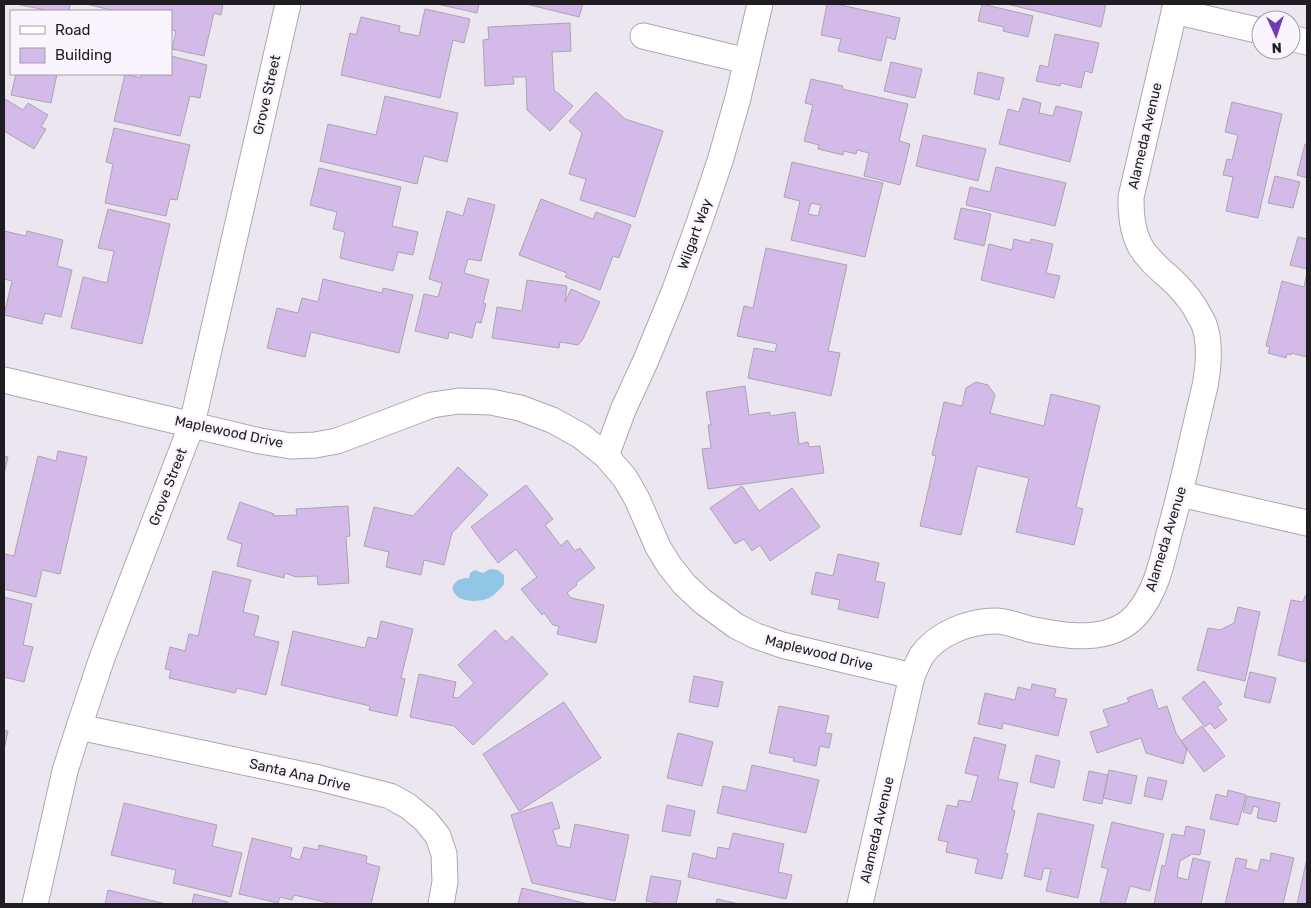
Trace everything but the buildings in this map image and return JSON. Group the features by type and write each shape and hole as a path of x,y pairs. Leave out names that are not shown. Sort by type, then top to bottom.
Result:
{"street":[{"name":"Grove Street","path":"35,904 66,772 79,727 102,658 192,424 288,4"},
{"name":"Wilgart Way","path":"606,456 623,410 646,360 699,223 728,134 760,4"},
{"path":"1175,8 1251,28"},
{"name":"Alameda Avenue","path":"860,904 912,676 917,664 930,646 958,628 997,621 1061,635 1098,634 1116,629 1126,624 1137,614 1147,600 1157,578 1180,494 1205,386 1209,352 1207,334 1194,306 1176,283 1147,256 1135,236 1132,224 1131,197 1175,8"},
{"path":"643,36 747,61"},
{"name":"Maplewood Drive","path":"4,380 260,441 291,446 315,445 337,441 401,415 432,405 459,401 491,402 520,408 552,420 581,436 606,456 629,485 658,547 669,565 684,584 696,595 736,626 756,636 782,645 912,676"},
{"path":"1180,494 1307,522"},
{"name":"Santa Ana Drive","path":"79,727 319,778 390,796 408,806 426,821 438,836 444,854 445,882 441,904"}],"water":[{"path":"490,569 498,570 504,575 504,584 489,598 471,601 462,599 455,594 453,587 456,582 469,578 470,573 475,570 483,573"}]}
